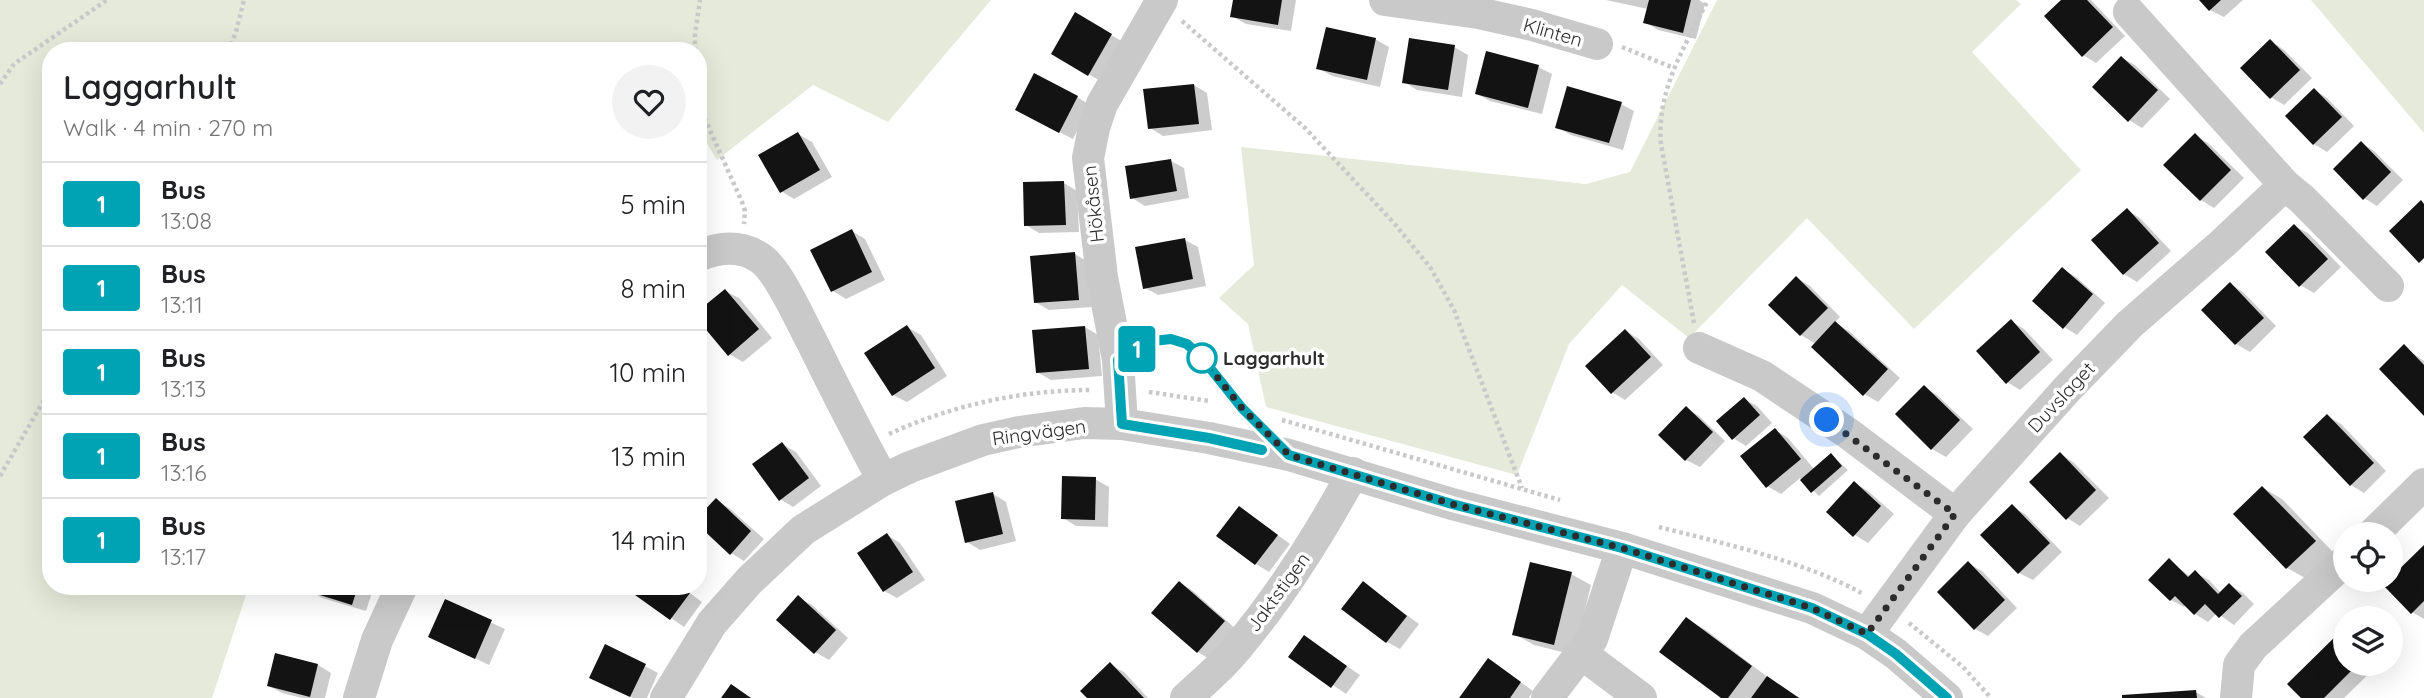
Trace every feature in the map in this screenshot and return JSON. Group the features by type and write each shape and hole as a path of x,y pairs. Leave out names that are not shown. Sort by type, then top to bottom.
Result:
{"street":[{"name":"Klinten","path":"1385,0 1478,13 1532,24 1597,44"},
{"name":"Hökåsen","path":"1122,424 1118,360 1102,277 1088,158 1102,104 1161,1"},
{"path":"2129,12 2285,186 2302,199 2388,286"},
{"name":"Duvslaget","path":"1867,634 1955,514 2068,388 2130,324 2285,186"},
{"path":"707,252 735,248 761,258 771,269 790,300 883,480"},
{"path":"1699,348 1762,376 1849,434 1955,514"},
{"name":"Ringvägen","path":"666,698 712,623 749,581 803,530 883,480 983,439 1084,423 1122,424 1209,438 1289,455 1452,504 1622,548 1812,608 1867,634 1896,654 1947,698"},
{"name":"Jaktstigen","path":"1186,698 1235,651 1282,590 1318,536 1353,473"},
{"path":"2385,522 2424,484"},
{"path":"1547,698 1592,639 1622,548"},
{"path":"2236,698 2239,665 2253,646 2333,572"},
{"path":"359,698 377,640 398,595"},
{"path":"1582,654 1641,698"}],"lane":[{"path":"1118,360 1153,341 1171,339 1187,344 1202,358 1242,408 1289,455"}],"path":[{"path":"46,42 107,0"},
{"path":"232,42 244,0"},
{"path":"695,42 700,0"},
{"path":"1699,348 1679,252 1660,136 1660,116 1674,68 1708,0"},
{"path":"1161,1 1305,128 1393,222 1430,267 1454,310 1522,489"},
{"path":"1597,44 1631,49 1674,68"},
{"path":"0,84 14,64 42,45"},
{"path":"707,124 745,211 745,222 735,248"},
{"path":"0,476 42,404"}],"green space":[{"path":"0,0 991,0 888,122 813,85 717,160 707,144 707,42 42,42 42,595 246,595 212,698 0,698"},
{"path":"1717,0 2016,0 2021,4 1972,52 2081,170 1914,329 1807,218 1689,338 1622,285 1569,344 1517,475 1266,407 1248,324 1219,298 1254,265 1241,147 1586,184 1630,172"},
{"path":"2311,0 2424,0 2424,133"}],"building":[{"path":"1233,0 1282,0 1278,25 1230,17"},
{"path":"1649,0 1691,0 1683,33 1643,23"},
{"path":"2061,0 2087,0 2113,27 2082,57 2044,16"},
{"path":"2199,0 2221,0 2209,11"},
{"path":"1075,12 1112,34 1088,76 1051,54"},
{"path":"1326,27 1376,38 1367,80 1316,69"},
{"path":"1409,38 1455,45 1448,90 1402,83"},
{"path":"2270,39 2300,70 2270,99 2240,68"},
{"path":"1486,51 1539,65 1528,108 1475,94"},
{"path":"2121,56 2158,90 2128,122 2092,87"},
{"path":"1034,73 1078,96 1059,133 1015,110"},
{"path":"1194,84 1199,124 1148,129 1143,89"},
{"path":"1567,86 1622,102 1609,143 1555,128"},
{"path":"2314,88 2342,117 2313,145 2285,116"},
{"path":"798,132 820,170 780,193 758,155"},
{"path":"2195,133 2231,170 2200,201 2163,165"},
{"path":"2361,141 2391,172 2363,200 2333,169"},
{"path":"1171,159 1177,191 1130,199 1125,166"},
{"path":"1064,181 1066,225 1024,226 1023,182"},
{"path":"2421,200 2424,204 2424,258 2419,263 2389,231"},
{"path":"2127,208 2159,243 2123,275 2091,240"},
{"path":"2294,224 2328,259 2299,287 2265,252"},
{"path":"852,229 872,272 831,292 810,250"},
{"path":"1185,238 1193,279 1143,289 1135,247"},
{"path":"1075,252 1079,300 1034,303 1030,256"},
{"path":"2062,267 2093,294 2063,329 2032,301"},
{"path":"1796,276 1828,308 1800,336 1768,305"},
{"path":"2230,282 2264,318 2235,345 2201,310"},
{"path":"725,289 759,329 728,356 707,331 707,304"},
{"path":"2011,319 2040,352 2006,384 1976,351"},
{"path":"1835,321 1888,369 1863,396 1811,347"},
{"path":"907,325 935,368 892,396 864,353"},
{"path":"1085,326 1089,369 1036,373 1032,330"},
{"path":"1625,329 1651,357 1611,394 1585,366"},
{"path":"2404,344 2424,365 2424,416 2379,369"},
{"path":"1924,385 1960,420 1931,450 1895,414"},
{"path":"1744,397 1760,415 1732,440 1716,421"},
{"path":"1686,406 1713,432 1685,461 1658,435"},
{"path":"2327,414 2374,463 2350,486 2303,437"},
{"path":"1775,428 1801,459 1766,488 1740,456"},
{"path":"782,442 809,478 779,501 752,464"},
{"path":"2060,452 2096,490 2066,520 2029,482"},
{"path":"1831,453 1842,466 1811,493 1800,480"},
{"path":"1062,476 1096,477 1095,520 1061,519"},
{"path":"1854,481 1881,506 1853,537 1826,512"},
{"path":"2262,486 2316,541 2286,569 2233,514"},
{"path":"993,492 1003,534 965,543 955,501"},
{"path":"716,498 751,531 730,555 707,533 707,508"},
{"path":"2012,504 2050,543 2018,574 1980,535"},
{"path":"1239,506 1278,535 1255,565 1216,536"},
{"path":"887,533 913,572 883,592 857,553"},
{"path":"2424,545 2424,601 2411,614 2390,592 2403,592 2403,565"},
{"path":"2169,558 2188,577 2195,570 2218,594 2229,583 2242,596 2219,618 2205,604 2194,615 2175,596 2170,601 2148,580"},
{"path":"1968,561 2005,600 1974,630 1937,592"},
{"path":"1530,562 1572,572 1554,645 1512,635"},
{"path":"1179,581 1225,621 1197,653 1151,613"},
{"path":"1363,581 1407,616 1386,643 1341,609"},
{"path":"320,595 355,595 352,605"},
{"path":"635,595 689,595 670,620"},
{"path":"798,595 836,630 814,654 776,620"},
{"path":"445,599 492,620 475,659 428,637"},
{"path":"1686,617 1752,666 1728,698 1721,698 1659,652"},
{"path":"1304,635 1347,666 1331,688 1288,657"},
{"path":"2333,639 2333,676 2346,676 2324,698 2301,698 2287,684"},
{"path":"605,644 646,664 630,697 589,678"},
{"path":"275,653 318,664 310,697 267,686"},
{"path":"1488,658 1521,682 1510,698 1459,698"},
{"path":"1110,662 1144,698 1087,698 1080,691"},
{"path":"1767,676 1799,698 1751,698"},
{"path":"731,684 751,698 721,698"},
{"path":"2196,690 2197,698 2122,698 2122,695"}],"bus line":[{"name":"1","path":"1262,450 1209,438 1122,424 1118,360 1153,341 1171,339 1187,344 1202,358 1242,408 1289,455 1452,504 1622,548 1812,608 1867,634 1896,654 1947,698"}],"place":[{"name":"Laggarhult","path":"1202,358"}],"route":[{"path":"1202,358 1242,408 1289,455 1452,504 1622,548 1812,608 1867,634 1955,514 1827,420"}]}
